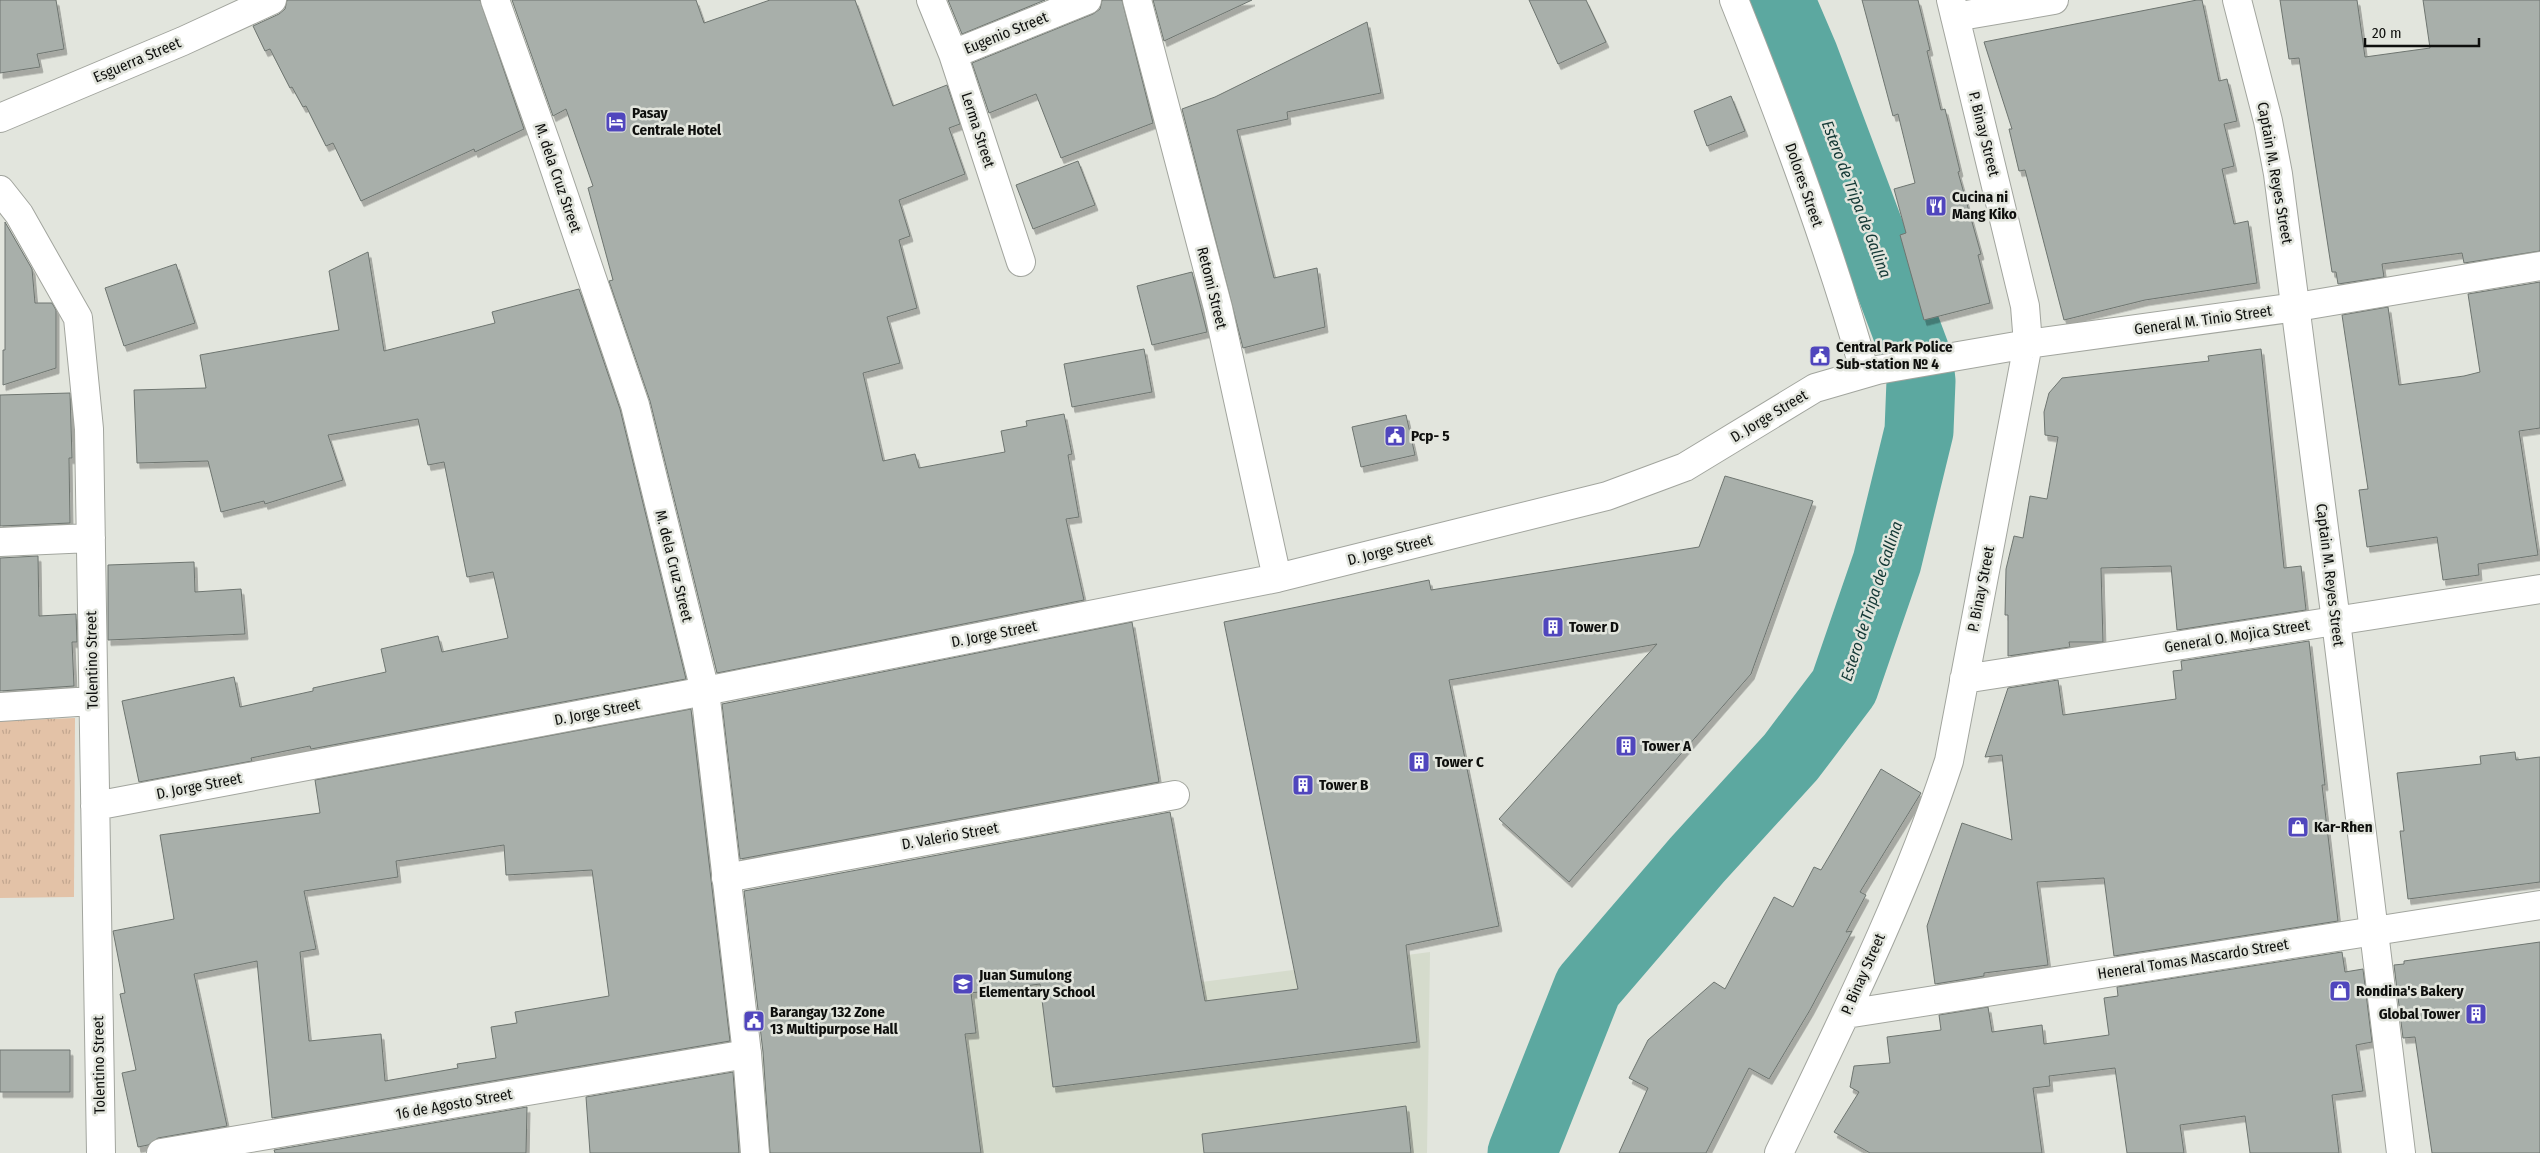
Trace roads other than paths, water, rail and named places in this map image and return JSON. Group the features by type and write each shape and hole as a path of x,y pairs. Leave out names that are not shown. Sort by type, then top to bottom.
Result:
{"street":[{"name":"Esguerra Street","path":"0,118 183,41 272,0"},
{"name":"M. dela Cruz Street","path":"495,0 635,405 705,691 746,1054 755,1153"},
{"name":"Lerma Street","path":"931,0 953,54 1021,262"},
{"name":"Eugenio Street","path":"953,54 1087,0"},
{"name":"Retomi Street","path":"1137,0 1218,308 1277,578"},
{"name":"Dolores Street","path":"1734,0 1768,85 1871,372"},
{"path":"1953,9 2054,0"},
{"name":"Captain M. Reyes Street","path":"2237,0 2272,141 2296,307 2402,1153"},
{"name":"P. Binay Street","path":"1779,1153 1846,1014 1928,827 1949,761 2028,344 2025,306 1953,9"},
{"name":"Tolentino Street","path":"0,190 19,214 78,318 89,429 92,701 101,1153"},
{"name":"General M. Tinio Street","path":"1871,372 2028,344 2296,307 2540,266"},
{"name":"D. Jorge Street","path":"95,806 705,691 1277,578 1608,496 1685,467 1816,388 1871,372"},
{"path":"0,542 90,538"},
{"name":"General O. Mojica Street","path":"1964,679 2540,589"},
{"path":"0,707 92,701"},
{"name":"D. Valerio Street","path":"726,878 1176,795"},
{"name":"Heneral Tomas Mascardo Street","path":"1846,1014 2540,905"},
{"name":"16 de Agosto Street","path":"162,1153 746,1054"}],"waterway":[{"name":"Estero de Tripa de Gallina","path":"1522,1153 1588,987 1697,860 1791,757 1844,687 1887,562 1919,431 1921,381 1919,363 1804,56 1780,0"}],"place":[{"name":"Pasay Centrale Hotel","path":"616,122"},
{"name":"Cucina ni Mang Kiko","path":"1936,206"},
{"name":"Central Park Police Sub-station № 4","path":"1820,356"},
{"name":"Pcp- 5","path":"1395,436"},
{"name":"Tower D","path":"1553,627"},
{"name":"Tower A","path":"1626,746"},
{"name":"Tower C","path":"1419,762"},
{"name":"Tower B","path":"1303,785"},
{"name":"Kar-Rhen","path":"2298,827"},
{"name":"Juan Sumulong Elementary School","path":"963,984"},
{"name":"Rondina's Bakery","path":"2340,991"},
{"name":"Global Tower","path":"2476,1014"},
{"name":"Barangay 132 Zone 13 Multipurpose Hall","path":"754,1021"}]}
